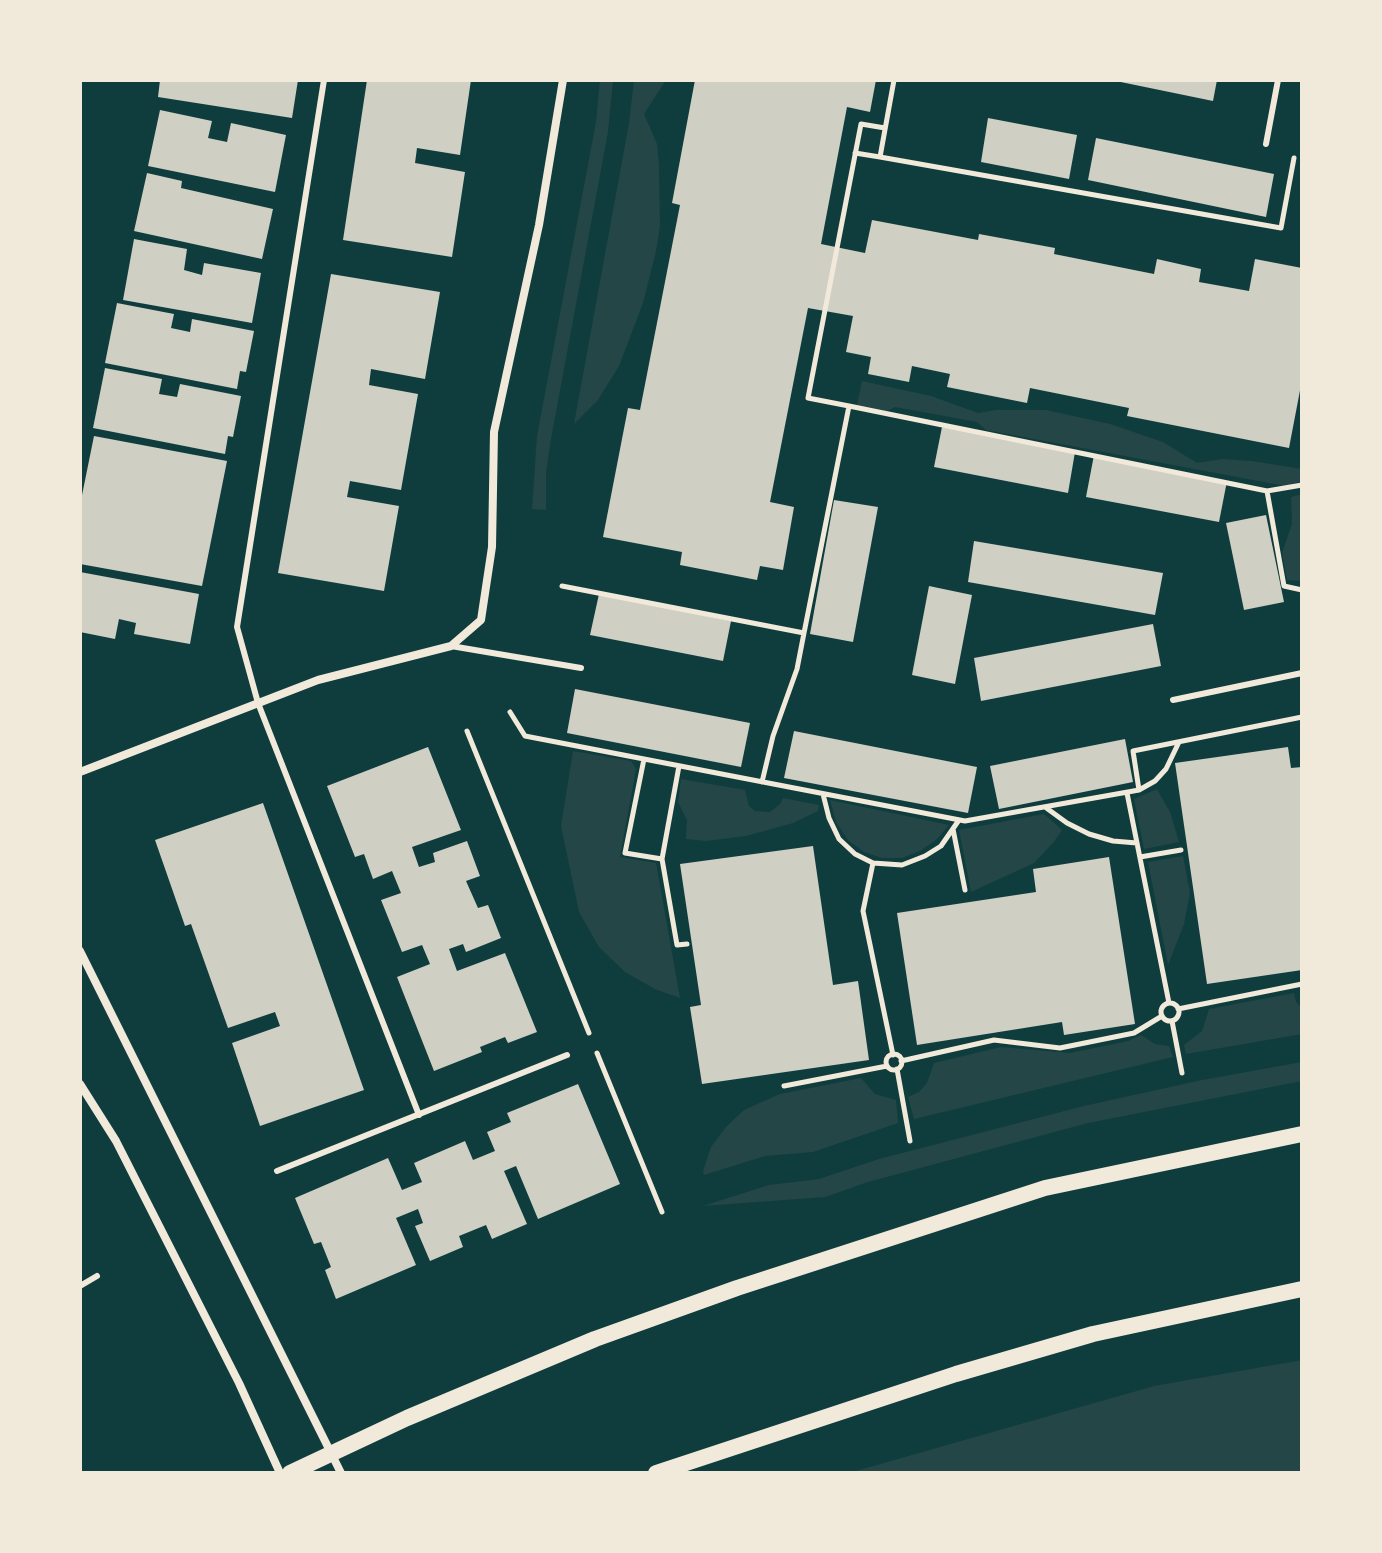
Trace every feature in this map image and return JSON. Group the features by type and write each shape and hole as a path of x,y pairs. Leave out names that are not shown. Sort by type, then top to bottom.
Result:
{"main road":[{"path":"290,1473 407,1418 595,1339 752,1283 1045,1188 1302,1134"},
{"path":"656,1473 1032,1352 1209,1307 1302,1289"}],"street":[{"path":"80,772 318,680 451,646 481,620 492,547 494,432 539,225 563,80"},
{"path":"80,951 341,1473"},
{"path":"80,1084 116,1141 239,1383 280,1473"}],"lane":[{"path":"324,80 237,627 258,703 419,1115"},
{"path":"1266,144 1278,80"},
{"path":"451,646 581,668"},
{"path":"1173,700 1302,673"},
{"path":"277,1171 567,1055"},
{"path":"80,1286 97,1276"}],"path":[{"path":"880,157 894,80"},
{"path":"885,128 861,124 808,398 1267,491 1302,485"},
{"path":"855,153 1281,228 1294,157"},
{"path":"762,782 773,736 797,669 849,406"},
{"path":"1267,491 1284,586 1302,590"},
{"path":"562,586 804,633"},
{"path":"510,712 525,736 965,821 1139,790 1155,781 1166,769 1179,742"},
{"path":"1139,790 1133,751 1302,717"},
{"path":"467,731 591,1037"},
{"path":"644,759 625,853 662,859"},
{"path":"679,766 662,859 677,945 687,944"},
{"path":"1127,793 1169,1003"},
{"path":"823,794 839,839 855,854 873,863 902,865 925,856 941,846 959,820"},
{"path":"1045,807 1089,834 1113,841 1137,843"},
{"path":"953,828 965,890"},
{"path":"1140,857 1181,850"},
{"path":"873,863 863,911 893,1055"},
{"path":"1178,1009 1302,984"},
{"path":"1169,1003 1178,1009 1177,1018 1172,1021 1162,1016 1162,1008 1169,1003"},
{"path":"901,1061 994,1040 1060,1048 1134,1033 1162,1016"},
{"path":"1172,1021 1182,1073"},
{"path":"597,1052 662,1212"},
{"path":"887,1066 887,1058 893,1055 898,1055 901,1061"},
{"path":"901,1061 897,1069 910,1141"},
{"path":"784,1086 887,1066 897,1069"}],"shaded area":[{"path":"600,80 613,80 608,132 551,439 546,473 546,510 532,509 537,436 596,122"},
{"path":"634,80 666,80 644,114 657,144 659,165 660,226 656,251 643,303 619,366 598,400 574,424 629,123"},
{"path":"862,381 931,396 978,413 1046,410 1110,424 1163,442 1197,463 1223,459 1302,469 1302,481 1285,486 986,430 977,422 895,407 887,411 857,405"},
{"path":"1302,494 1302,581 1287,580 1282,553 1292,524 1291,497"},
{"path":"573,751 631,761 636,769 620,857 656,863 680,998 655,989 625,972 599,947 579,912 561,826"},
{"path":"681,779 745,790 749,806 755,811 770,812 783,798 819,805 818,811 793,823 746,836 706,841 686,839 687,820 678,802"},
{"path":"1157,789 1170,812 1179,842 1144,849 1134,799"},
{"path":"830,800 949,825 936,840 920,851 902,858 882,858 864,852 848,840 836,822"},
{"path":"1044,814 1062,830 1053,843 1034,863 971,892 959,830"},
{"path":"1183,856 1190,893 1184,924 1168,965 1148,862"},
{"path":"1294,993 1296,1002 1302,1008 1302,1034 1186,1054 1184,1045 1202,1031 1209,1009"},
{"path":"1141,1035 1155,1044 1169,1046 1173,1057 914,1119 908,1097 919,1092 927,1083 934,1063 1001,1047 1070,1053 1128,1041"},
{"path":"1302,1062 1302,1081 1088,1123 868,1182 825,1197 703,1206 769,1185 819,1179 879,1159 1084,1106"},
{"path":"861,1078 875,1094 896,1100 898,1123 813,1152 765,1156 704,1175 711,1147 744,1110 780,1094"},
{"path":"1302,1360 1302,1473 849,1473 1154,1386"}],"building":[{"path":"160,80 298,80 292,118 158,97"},
{"path":"367,80 471,80 460,155 417,148 415,163 465,172 452,257 343,240"},
{"path":"695,80 876,80 870,112 847,107 821,244 865,253 872,220 978,240 979,234 1055,248 1054,254 1154,274 1157,259 1201,269 1199,282 1249,291 1255,259 1302,268 1302,380 1289,448 1127,416 1129,408 1030,388 1027,403 947,387 950,374 912,366 909,382 868,374 871,357 846,352 853,316 808,308 770,502 794,507 783,570 760,566 757,580 680,565 682,552 603,537 628,408 640,410 680,205 672,203"},
{"path":"1111,80 1217,80 1213,101"},
{"path":"160,110 212,121 208,138 227,142 231,123 286,135 275,192 148,166"},
{"path":"988,118 1077,135 1069,179 981,162"},
{"path":"1096,138 1274,174 1266,217 1088,180"},
{"path":"147,173 182,181 181,188 273,209 262,259 134,231"},
{"path":"134,239 187,249 184,270 202,275 204,263 261,273 252,323 123,300"},
{"path":"331,274 440,292 425,379 371,369 369,385 418,394 401,490 350,481 347,497 399,506 384,591 278,573"},
{"path":"117,303 174,314 171,328 190,332 192,319 254,331 246,372 240,371 237,389 105,363"},
{"path":"105,368 162,379 159,394 177,397 180,384 241,396 233,437 228,436 225,454 93,428"},
{"path":"942,427 1075,452 1068,493 934,467"},
{"path":"94,436 227,461 202,586 80,564 80,505"},
{"path":"1094,455 1227,481 1219,522 1086,497"},
{"path":"834,500 878,507 853,642 810,634"},
{"path":"1266,515 1284,602 1244,610 1226,523"},
{"path":"974,541 1163,573 1155,615 968,582"},
{"path":"80,572 199,594 190,644 134,634 136,623 119,619 115,639 80,632"},
{"path":"929,586 972,595 955,684 912,675"},
{"path":"599,594 731,621 723,661 590,635"},
{"path":"1153,624 1161,666 981,701 974,658"},
{"path":"575,689 750,723 741,767 567,733"},
{"path":"794,731 977,767 968,813 784,778"},
{"path":"1125,739 1133,782 999,809 990,766"},
{"path":"428,747 461,830 412,847 419,867 435,862 433,853 467,841 480,876 466,881 478,908 488,905 501,938 466,952 463,944 449,949 457,971 505,953 537,1032 508,1043 505,1037 480,1047 482,1052 434,1071 397,977 430,964 422,945 402,952 381,900 401,893 392,871 373,879 364,854 355,857 327,786"},
{"path":"1288,747 1291,768 1302,767 1302,970 1207,984 1175,763"},
{"path":"263,803 364,1090 260,1126 232,1043 280,1026 275,1012 228,1028 191,924 185,926 155,840"},
{"path":"813,846 833,985 858,981 869,1060 702,1084 690,1007 701,1005 680,864"},
{"path":"1109,857 1135,1024 1064,1035 1062,1022 917,1045 897,913 1036,892 1033,869"},
{"path":"578,1084 620,1184 538,1219 516,1166 504,1171 527,1224 492,1239 486,1225 459,1236 463,1247 430,1261 415,1226 423,1223 418,1209 396,1218 416,1265 336,1299 325,1270 331,1267 321,1242 314,1244 295,1198 388,1158 402,1190 422,1182 414,1163 465,1141 473,1160 495,1151 487,1132 511,1122 507,1113"}]}
